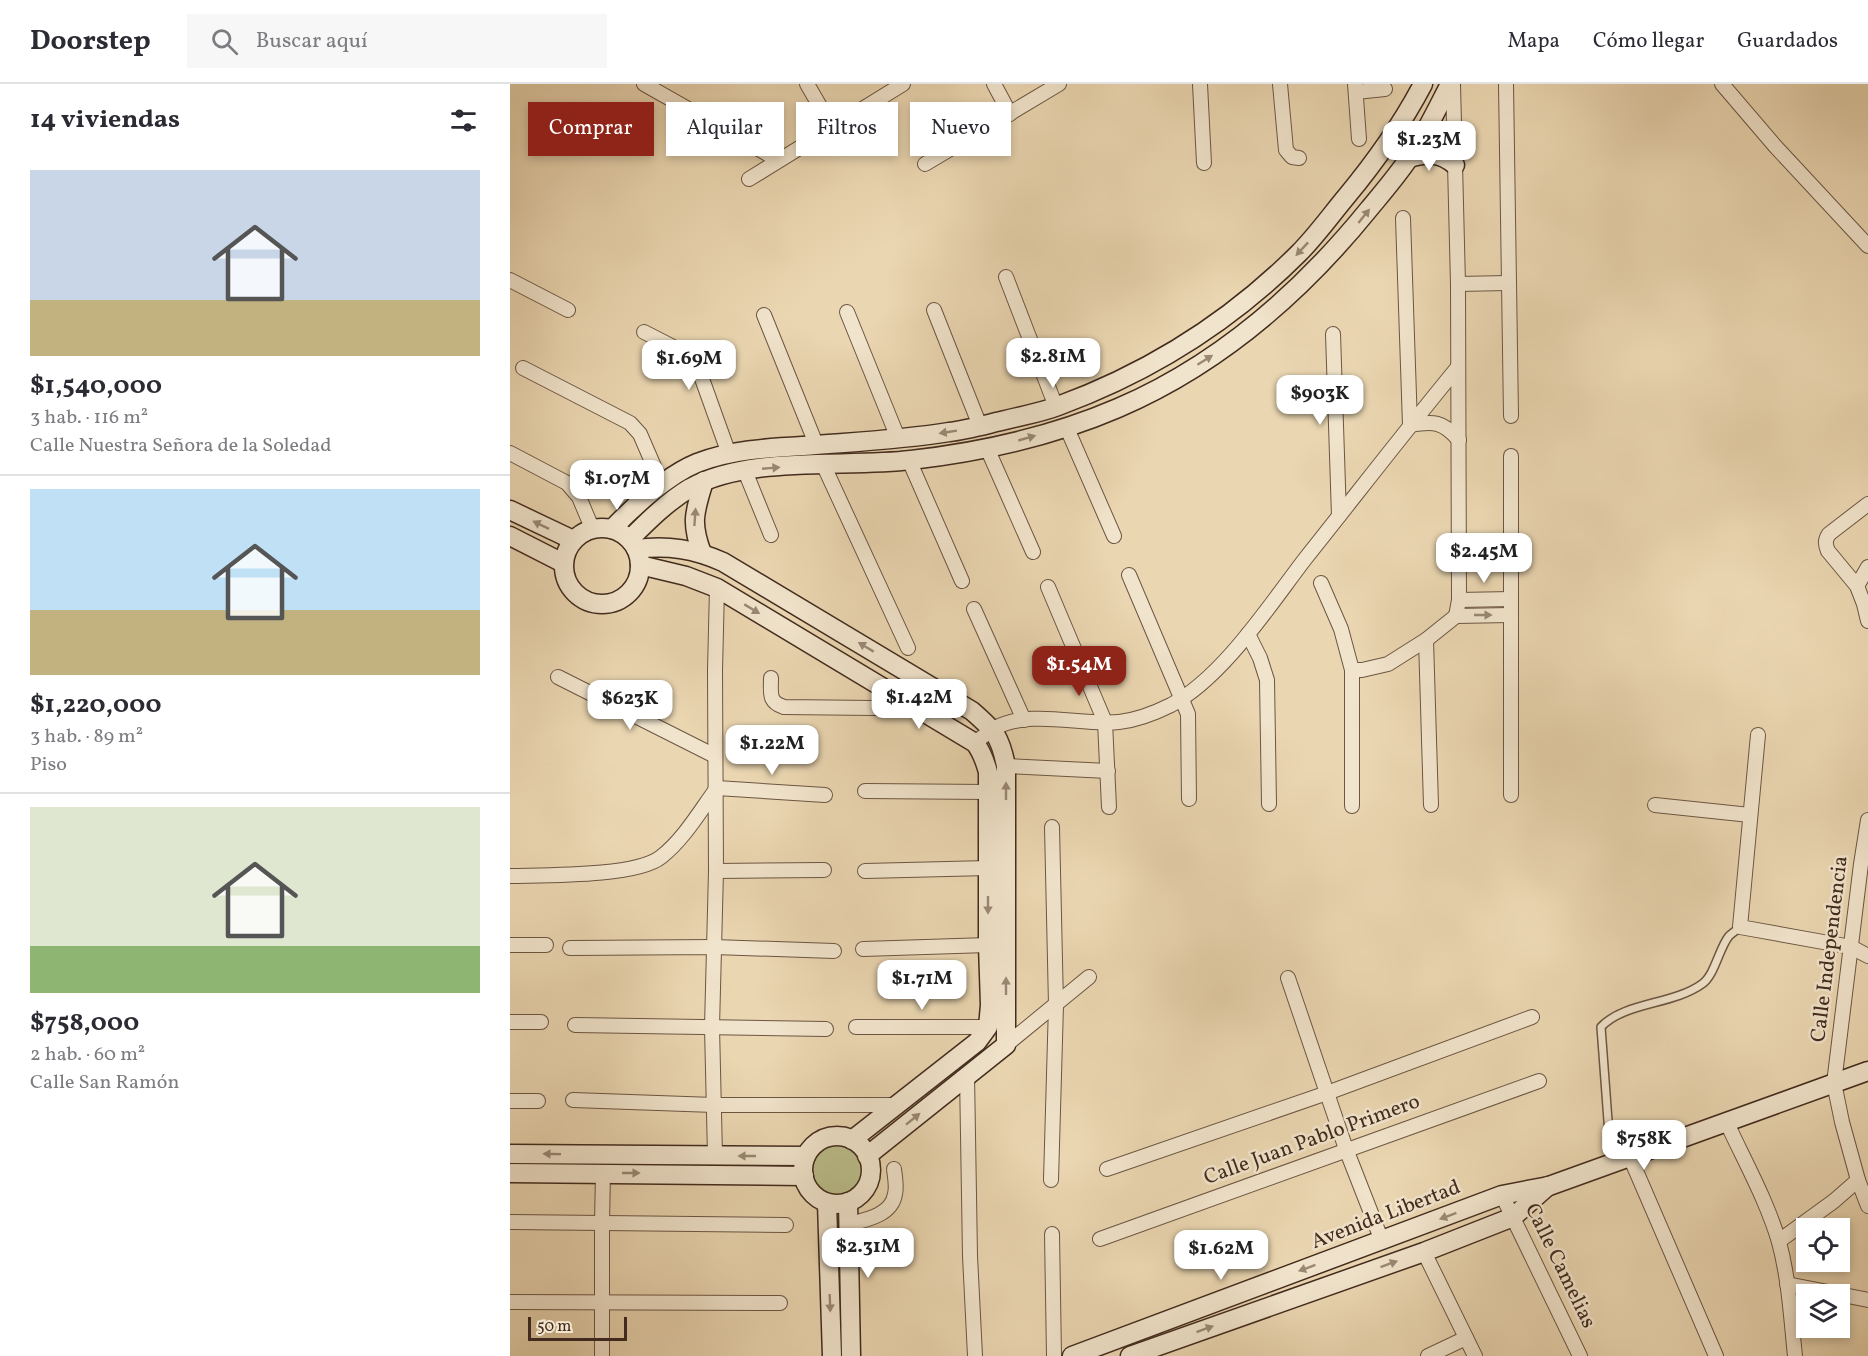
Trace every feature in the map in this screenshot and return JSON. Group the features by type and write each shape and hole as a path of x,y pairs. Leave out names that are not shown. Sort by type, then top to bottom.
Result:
{"street":[{"path":"644,84 778,160"},
{"path":"807,84 817,102"},
{"path":"994,84 1004,102"},
{"path":"1011,113 1059,84"},
{"path":"1200,84 1204,163"},
{"path":"1280,84 1286,150 1292,157 1299,158"},
{"path":"612,529 626,514 662,485 696,464 729,454 766,448 898,438 980,426 1056,407 1148,366 1221,320 1286,266 1326,222 1372,165 1423,84"},
{"path":"852,1140 977,1042 988,1027 990,1005 988,772 982,752 975,743 717,588 686,576 635,551 622,533 602,527 592,528 573,540 566,551 563,563 570,588 579,597 591,603 616,602 629,592 635,583 635,551 658,511 704,481 769,467 909,460 987,448 1066,426 1118,408 1162,386 1244,334 1288,297 1346,238 1409,158 1451,84"},
{"path":"1451,84 1458,284 1459,600 1456,616"},
{"path":"1506,84 1511,416"},
{"path":"1722,84 1775,146 1868,246"},
{"path":"873,102 901,85"},
{"path":"1359,139 1355,88 1385,89"},
{"path":"749,179 796,149"},
{"path":"1409,158 1422,154 1435,154 1455,165"},
{"path":"925,164 939,156"},
{"path":"1403,218 1410,425"},
{"path":"1326,222 1346,238"},
{"path":"1006,277 1056,407"},
{"path":"510,280 568,310"},
{"path":"1458,284 1508,284"},
{"path":"934,310 980,426"},
{"path":"847,312 898,438"},
{"path":"764,315 816,444"},
{"path":"644,332 685,353 696,362 729,454"},
{"path":"1334,334 1339,516"},
{"path":"975,743 993,729 1024,720 1119,722 1141,717 1182,698 1207,680 1248,634 1410,425 1458,367"},
{"path":"523,368 630,423 640,434 662,485"},
{"path":"1410,425 1438,424 1450,430 1459,441"},
{"path":"1066,426 1114,536"},
{"path":"987,448 1033,552"},
{"path":"510,453 567,483 579,497 592,528"},
{"path":"1511,456 1511,795"},
{"path":"909,460 962,581"},
{"path":"824,464 908,648"},
{"path":"745,471 771,535"},
{"path":"702,553 694,526 695,509 704,481"},
{"path":"1868,504 1825,539 1828,551 1857,586 1868,621"},
{"path":"510,510 573,540"},
{"path":"510,536 563,563"},
{"path":"635,551 654,546 677,547 702,553 723,562 972,711 993,729 999,738 1006,766 1006,1045"},
{"path":"1857,586 1868,567"},
{"path":"1130,575 1182,698 1189,720 1189,798"},
{"path":"1321,583 1341,629 1352,670 1352,806"},
{"path":"1048,587 1105,722 1109,807"},
{"path":"715,1156 712,1027 717,788 714,670 717,588"},
{"path":"1459,600 1511,599"},
{"path":"974,609 1024,720"},
{"path":"1352,670 1388,664 1426,640 1456,616 1510,615"},
{"path":"1248,634 1267,680 1269,804"},
{"path":"1426,640 1431,805"},
{"path":"558,677 715,756"},
{"path":"771,678 774,703 784,707 874,708 882,706 897,696"},
{"path":"1758,735 1740,927 1851,947 1868,956"},
{"path":"1006,766 1108,771"},
{"path":"717,788 825,795"},
{"path":"510,876 618,871 649,864 673,846 717,788"},
{"path":"865,791 988,792"},
{"path":"1655,805 1750,815"},
{"name":"Calle Independencia","path":"1868,820 1834,1083 1858,1180 1868,1206"},
{"path":"1051,1179 1056,1005 1052,826"},
{"path":"865,871 988,868"},
{"path":"716,871 824,870"},
{"path":"510,945 546,945"},
{"path":"863,949 988,945"},
{"path":"570,948 714,947 834,951"},
{"path":"867,1156 1089,977"},
{"path":"1288,978 1346,1149 1382,1241"},
{"path":"1107,1169 1328,1093 1532,1017"},
{"path":"510,1022 542,1022"},
{"path":"575,1025 826,1029"},
{"path":"856,1027 988,1027"},
{"name":"Avenida Libertad","path":"1072,1356 1502,1195 1549,1186 1868,1071"},
{"path":"968,1076 970,1256 975,1356"},
{"name":"Calle Juan Pablo Primero","path":"1100,1239 1539,1081"},
{"path":"573,1100 714,1106 894,1105"},
{"path":"510,1101 538,1101"},
{"path":"1727,1123 1763,1199 1779,1241 1787,1284 1795,1356"},
{"path":"831,1136 842,1136 861,1147 867,1156 870,1167 865,1188 858,1197 848,1202 827,1203 812,1193 806,1185 804,1176 806,1156 820,1140 831,1136"},
{"path":"510,1154 806,1156"},
{"path":"1630,1157 1716,1356"},
{"path":"849,1224 872,1218 892,1205 896,1193 894,1170"},
{"path":"510,1173 804,1176"},
{"path":"602,1356 603,1173"},
{"path":"1779,1241 1834,1201 1858,1180"},
{"name":"Avenida Libertad","path":"1130,1356 1424,1252 1514,1217 1549,1186"},
{"name":"Calle Camelias","path":"1502,1195 1580,1356"},
{"path":"848,1202 851,1356"},
{"path":"827,1203 832,1356"},
{"path":"510,1222 786,1225"},
{"path":"1052,1234 1054,1356"},
{"path":"1424,1252 1475,1356"},
{"path":"1787,1284 1868,1300"},
{"path":"510,1302 780,1303"},
{"path":"1428,1356 1466,1338"}],"lane":[{"path":"1611,1163 1601,1027 1609,1019 1686,994 1705,982 1729,937 1740,927"}],"green space":[{"path":"838,1143 848,1145 857,1151 863,1160 865,1170 863,1180 857,1189 848,1195 838,1197 828,1195 819,1189 813,1180 811,1170 813,1160 819,1151 828,1145"}]}
